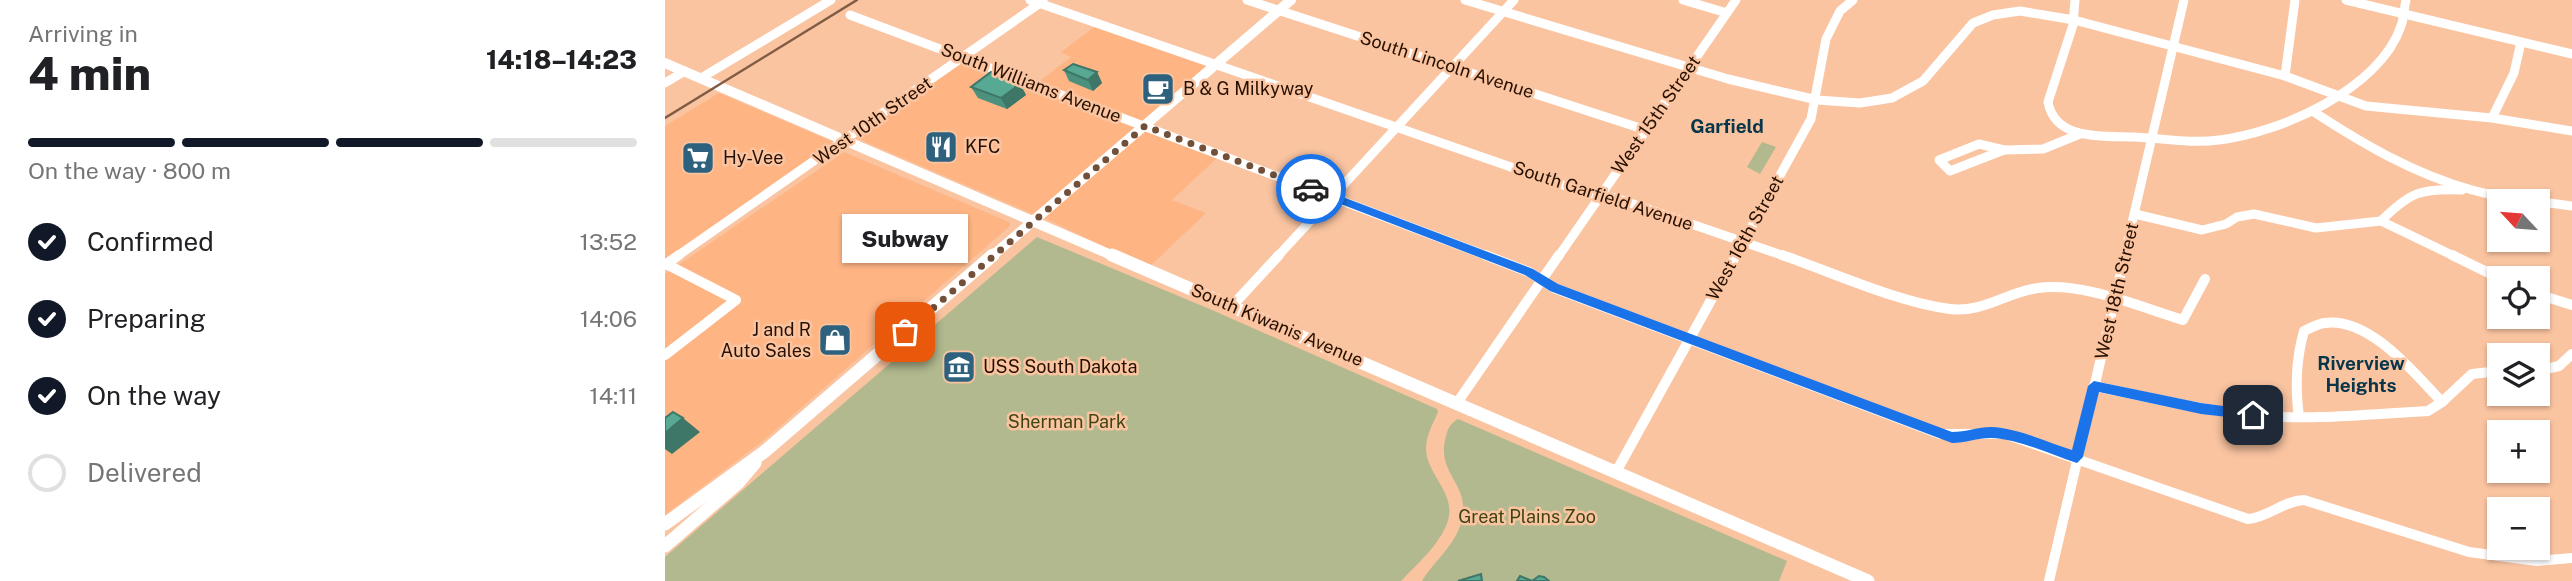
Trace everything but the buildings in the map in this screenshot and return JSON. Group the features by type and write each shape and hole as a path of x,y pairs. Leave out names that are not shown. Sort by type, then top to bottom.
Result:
{"main road":[{"path":"665,524 764,452 1291,0"},
{"path":"665,63 685,71"},
{"name":"South Kiwanis Avenue","path":"685,71 1868,581"},
{"path":"665,546 737,483 764,452"}],"street":[{"path":"701,78 831,0"},
{"name":"South Garfield Avenue","path":"1030,0 1585,193 1602,195 1939,307 1975,309 2027,291 2047,287 2075,288 2183,320 2205,279"},
{"name":"South Lincoln Avenue","path":"1247,0 1647,130"},
{"path":"1465,0 1689,67 1817,100 1873,102 1892,98 1923,81 1965,28 1986,17 2020,11 2074,20 2285,75 2366,106 2492,118 2572,131"},
{"path":"1232,306 1514,0"},
{"path":"1683,0 1727,12"},
{"name":"West 15th Street","path":"1457,403 1736,0"},
{"name":"West 16th Street","path":"1616,472 1811,119 1817,100 1826,34 1838,14 1853,0"},
{"path":"2075,0 2077,4 2074,20 2048,107 2059,122 2080,134"},
{"name":"West 18th Street","path":"2049,581 2184,0"},
{"path":"2285,75 2295,0"},
{"path":"2346,0 2572,54"},
{"path":"2004,150 1979,144 1939,160 1950,171 2004,150 2043,149 2080,134 2152,138 2186,143 2228,139 2267,130 2314,112 2338,95 2384,54 2406,14 2406,0"},
{"name":"West 10th Street","path":"665,265 1042,2"},
{"name":"South Williams Avenue","path":"851,15 1529,272 1554,288 1940,434 1964,438 1986,432 2005,434 2077,457"},
{"path":"2492,118 2511,80 2521,41"},
{"path":"665,83 685,71"},
{"path":"2314,112 2358,142 2397,163 2473,191"},
{"path":"2381,221 2403,198 2420,189 2473,191 2572,206"},
{"path":"2135,214 2202,230 2225,224 2237,217 2254,215 2316,228 2381,221 2487,272"},
{"path":"665,265 736,300 665,355"},
{"path":"2550,297 2572,305"},
{"path":"2299,417 2295,393 2301,340 2304,331 2323,322 2355,327 2379,340 2442,402"},
{"path":"2550,368 2559,366 2572,354"},
{"path":"2094,386 2201,408 2299,417 2428,411 2442,402 2472,374 2487,372"},
{"path":"2077,457 2248,519 2262,518 2291,500 2304,500 2428,542 2468,552 2530,560 2572,558"}],"shaded area":[{"path":"1097,25 1209,65 1143,122 1037,83 1071,57 1061,52"},
{"path":"964,61 1137,127 1033,214 856,138"},
{"path":"719,93 836,143 695,240 702,244 665,270 665,126"},
{"path":"1145,130 1218,157 1172,200 1206,213 1148,268 1045,218"},
{"path":"844,152 1009,222 1010,226 764,440 665,515 665,274"}],"green space":[{"path":"1762,142 1776,147 1760,174 1747,167"},
{"name":"Sherman Park","path":"1037,237 1437,409 1426,449 1428,459 1446,495 1449,515 1442,534 1432,548 1401,581 665,581 665,557"},
{"name":"Great Plains Zoo","path":"1458,419 1787,561 1779,581 1422,581 1453,541 1461,522 1463,502 1448,468 1444,448 1449,428"}],"railway":[{"path":"665,118 857,0"}],"way so far":[{"path":"905,332 1145,126 1311,189"}],"place":[{"name":"B & G Milkyway","path":"1158,89"},
{"name":"KFC","path":"941,147"},
{"name":"Hy-Vee","path":"698,158"},
{"name":"Subway","path":"905,332"},
{"name":"J and R Auto Sales","path":"835,340"},
{"name":"USS South Dakota","path":"959,367"}],"district":[{"name":"Garfield","path":"1727,126"},
{"name":"Riverview Heights","path":"2361,374"}],"route":[{"path":"1311,189 1529,272 1554,288 1952,437 1964,438 1997,432 2077,457 2094,386 2148,399 2253,415"}]}
